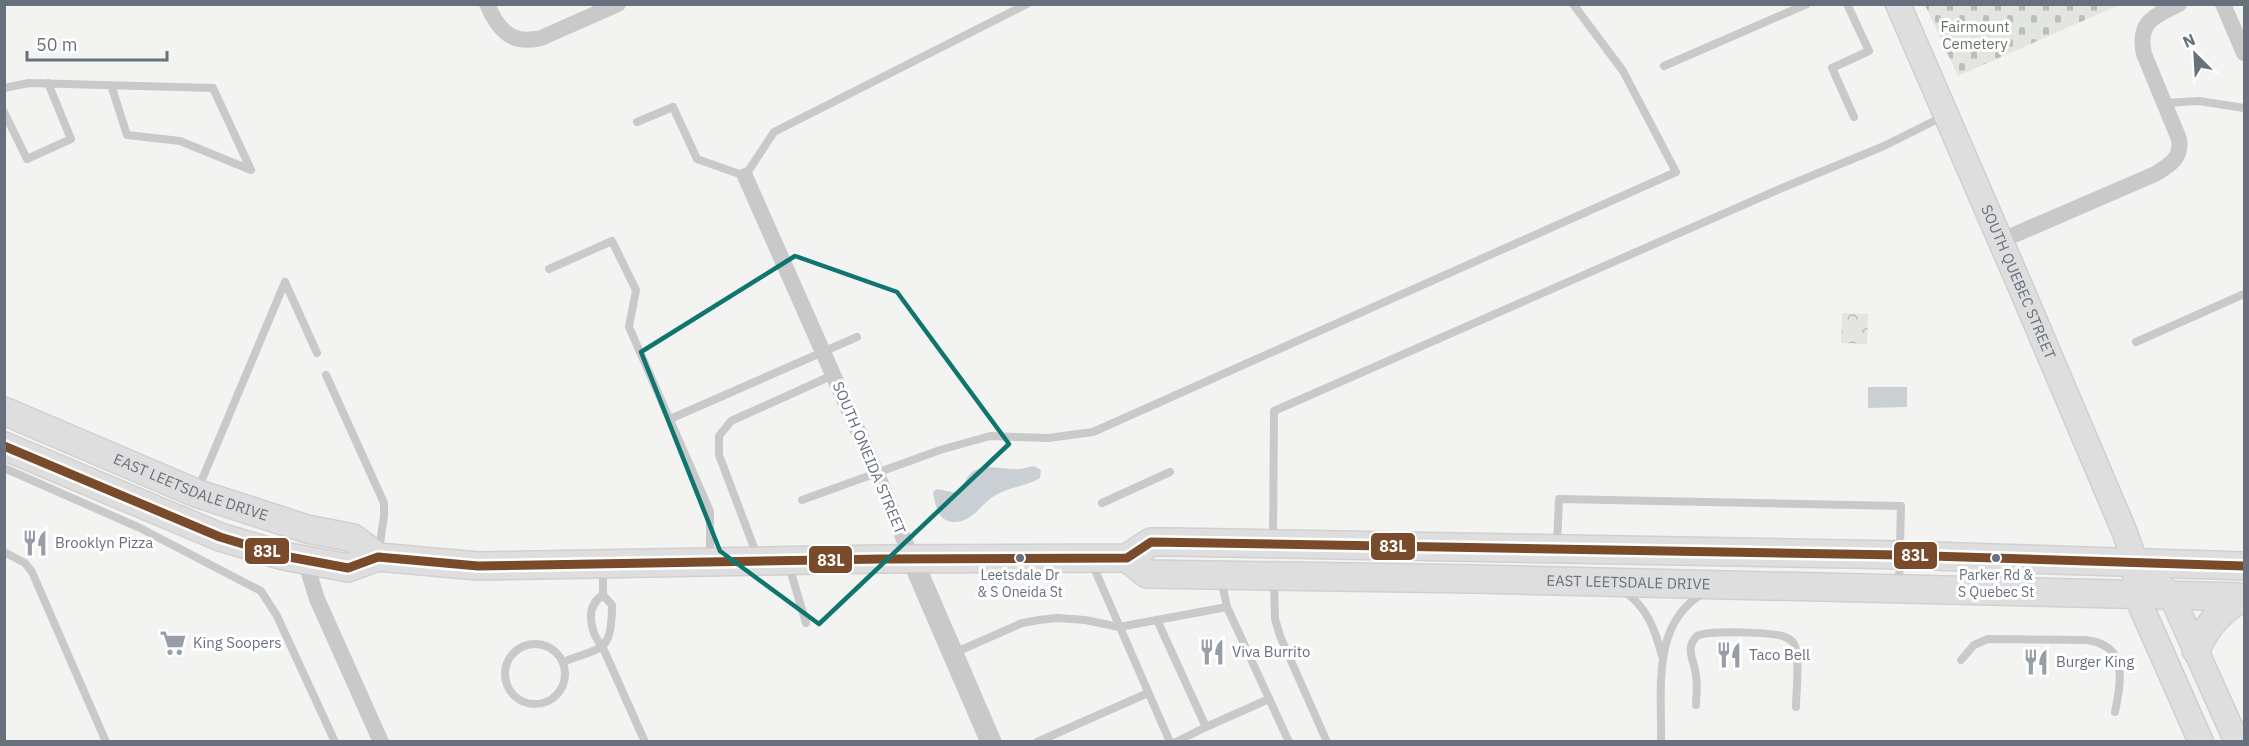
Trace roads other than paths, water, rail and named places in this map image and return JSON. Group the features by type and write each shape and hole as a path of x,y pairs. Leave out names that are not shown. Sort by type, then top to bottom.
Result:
{"main road":[{"name":"SOUTH QUEBEC STREET","path":"1898,4 2135,562 2136,595 2201,741"},
{"name":"EAST LEETSDALE DRIVE","path":"4,411 196,493 307,529 353,538 378,557"},
{"path":"4,446 220,537 284,556 348,568 378,557 471,565 1127,558 1151,542 1900,555 2244,566"},
{"name":"EAST LEETSDALE DRIVE","path":"1127,558 1147,574 2244,597"},
{"name":"SOUTH QUEBEC STREET","path":"2135,562 2170,595 2237,741"},
{"path":"2196,650 2202,636 2220,613 2244,597"}],"street":[{"path":"487,4 497,24 506,33 528,41 541,38 618,4"},
{"path":"2000,241 2155,174 2172,163 2178,156 2180,148 2175,127 2144,54 2142,36 2151,20 2179,4"},
{"path":"2223,4 2244,53"},
{"name":"SOUTH ONEIDA STREET","path":"745,176 877,474 991,741"},
{"path":"309,561 308,570 317,599 381,741"}],"lane":[{"path":"637,122 673,107 697,159 745,176 774,132 1027,4"},
{"path":"802,500 940,450 990,436 1048,438 1093,432 1676,172 1623,71 1573,4"},
{"path":"1664,66 1807,4"},
{"path":"1847,4 1869,51 1832,68 1854,117"},
{"path":"4,88 29,83 48,84 111,85 213,88 251,170 180,141 127,135 111,85"},
{"path":"4,112 27,159 71,138 48,84"},
{"path":"2165,104 2199,101 2244,108"},
{"path":"1272,544 1274,411 1782,188 1884,146 1947,115"},
{"path":"549,269 612,241 636,290 629,327 710,511 710,562"},
{"path":"196,493 285,282 317,353"},
{"path":"2136,342 2244,294"},
{"path":"670,419 856,337"},
{"path":"326,375 384,503 378,557"},
{"path":"759,561 719,456 719,436 731,422 833,375"},
{"path":"4,468 140,528 261,591 277,616 335,741"},
{"path":"1102,503 1170,472"},
{"path":"1557,548 1558,500 1901,506 1899,589"},
{"path":"4,552 25,563 32,572 106,741"},
{"path":"1089,558 1170,741"},
{"path":"787,561 806,623"},
{"path":"562,663 603,648 612,628 612,605 603,595 603,563"},
{"path":"1220,575 1227,607 1289,741"},
{"path":"1274,576 1274,608 1280,636 1327,741"},
{"path":"1605,582 1629,595 1644,610 1654,629 1662,657"},
{"path":"1661,741 1662,657 1672,624 1686,605 1705,592 1731,585"},
{"path":"603,595 592,605 593,634 603,648 645,741"},
{"path":"953,654 1022,623 1039,620 1057,618 1085,620 1119,627 1227,607"},
{"path":"1157,620 1206,727"},
{"path":"1696,705 1696,675 1690,645 1697,636 1710,633 1779,635 1791,640 1796,652 1796,707"},
{"path":"1961,660 1974,645 1988,639 2097,642 2110,651 2120,669 2120,686 2115,712"},
{"path":"534,645 547,648 562,663 564,677 561,688 554,697 546,702 525,703 513,694 507,685 505,673 507,663 515,652 525,646 534,645"},
{"path":"1037,741 1148,693"},
{"path":"1176,741 1269,699"}],"place":[{"name":"Brooklyn Pizza","path":"35,543"},
{"name":"Leetsdale Dr & S Oneida St","path":"1020,558"},
{"name":"Parker Rd & S Quebec St","path":"1996,558"},
{"name":"King Soopers","path":"173,643"},
{"name":"Viva Burrito","path":"1212,652"},
{"name":"Taco Bell","path":"1729,655"},
{"name":"Burger King","path":"2036,662"}],"park label":[{"name":"Fairmount Cemetery","path":"1975,36"}]}
